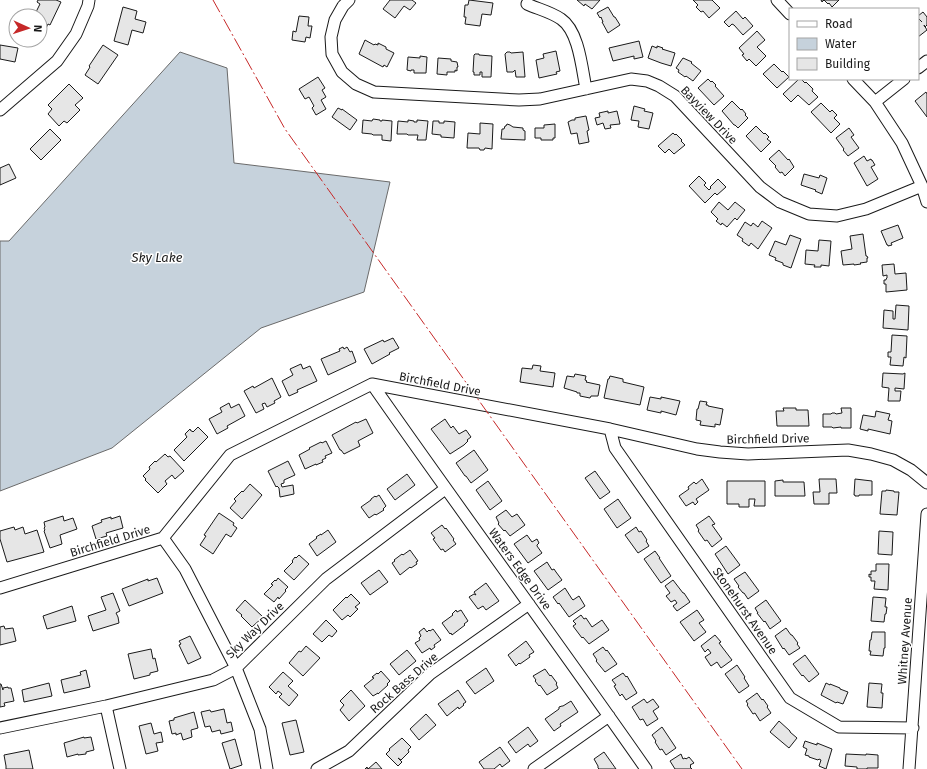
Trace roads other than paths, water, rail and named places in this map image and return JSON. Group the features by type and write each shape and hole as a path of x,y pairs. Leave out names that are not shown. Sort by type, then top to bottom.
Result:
{"street":[{"path":"0,110 56,61 76,34 88,6 89,0"},
{"name":"Bayview Drive","path":"349,0 343,6 335,20 331,37 332,54 342,72 356,84 374,92 519,100 540,99 631,79 647,81 660,86 675,96 760,187 780,202 808,214 837,216 866,209 922,186"},
{"path":"777,0 789,13"},
{"path":"527,4 562,20 572,30 576,40 586,89"},
{"path":"919,67 927,61"},
{"path":"854,80 875,102 902,143 922,186 927,202"},
{"path":"875,102 903,80"},
{"name":"Birchfield Drive","path":"0,588 163,538 230,455 372,384 610,429 697,449 748,454 848,450 893,460 911,470 927,484"},
{"name":"Waters Edge Drive","path":"372,384 646,769"},
{"name":"Stonehurst Avenue","path":"610,429 615,448 790,698 839,727 913,728"},
{"name":"Sky Way Drive","path":"0,728 106,706 213,680 236,668 326,579 445,488"},
{"name":"Whitney Avenue","path":"909,769 927,514"},
{"path":"163,538 186,569 236,668 260,729 267,769"},
{"name":"Rock Bass Drive","path":"317,769 349,750 430,674 529,604"},
{"path":"106,706 120,769"},
{"path":"534,769 609,716"}],"water":[{"name":"Sky Lake","path":"180,52 227,68 234,163 390,182 364,292 261,328 112,448 0,491 0,241 9,241"}]}
